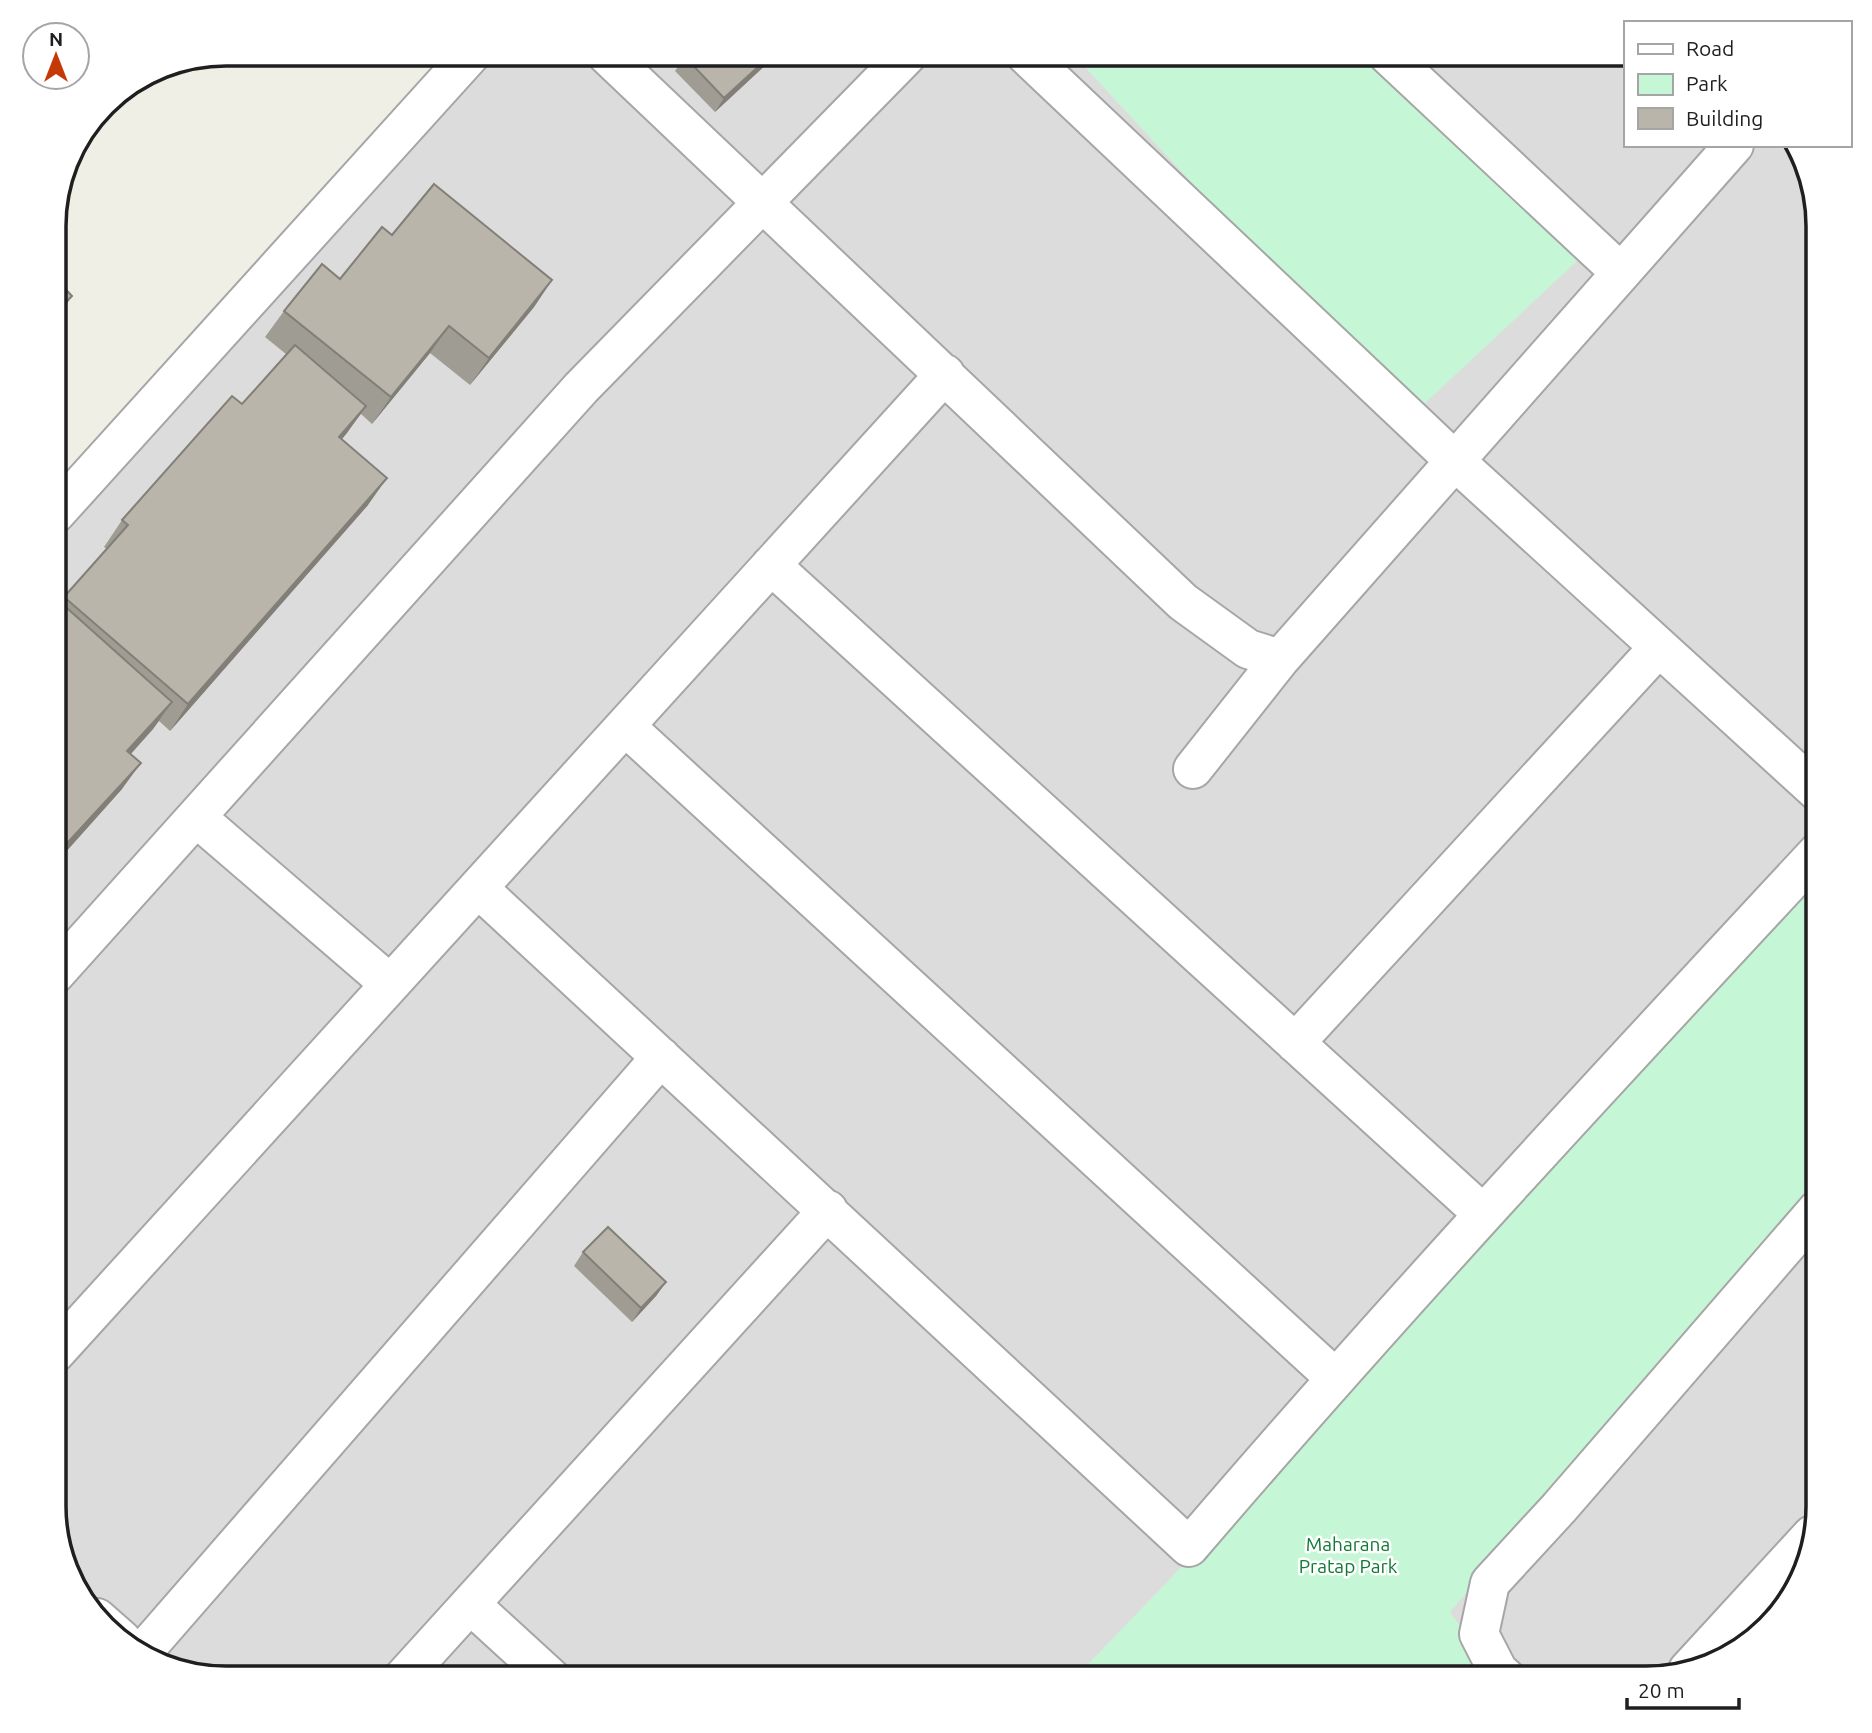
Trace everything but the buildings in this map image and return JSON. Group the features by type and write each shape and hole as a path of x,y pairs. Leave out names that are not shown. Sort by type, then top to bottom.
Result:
{"street":[{"path":"67,501 459,67"},
{"path":"620,67 1183,602 1248,649 1279,659"},
{"path":"67,961 581,388 895,67"},
{"path":"1038,67 1455,461 1805,781"},
{"path":"1401,67 1621,273"},
{"path":"1192,769 1279,659 1732,147"},
{"path":"67,1340 945,374"},
{"path":"771,565 1482,1213"},
{"path":"1295,1043 1659,647"},
{"path":"625,726 1334,1377"},
{"path":"196,817 390,984"},
{"path":"478,888 1189,1547 1334,1377 1482,1213 1806,865"},
{"path":"148,1646 661,1057"},
{"path":"414,1666 828,1210"},
{"path":"1494,1666 1479,1634 1490,1583 1559,1508 1806,1223"},
{"path":"1701,1656 1800,1548"},
{"path":"470,1604 538,1666"}],"shaded area":[{"path":"472,67 1624,67 1624,147 1784,147 1800,185 1805,216 1806,1506 1800,1548 1779,1595 1759,1620 1734,1640 1687,1661 1656,1666 216,1666 185,1661 138,1640 113,1620 88,1586 72,1548 67,1517 67,518"}],"green space":[{"path":"1085,67 1375,67 1592,247 1409,418"},
{"name":"Maharana Pratap Park","path":"1806,882 1806,1198 1450,1612 1489,1666 1086,1666 1193,1555"}]}
